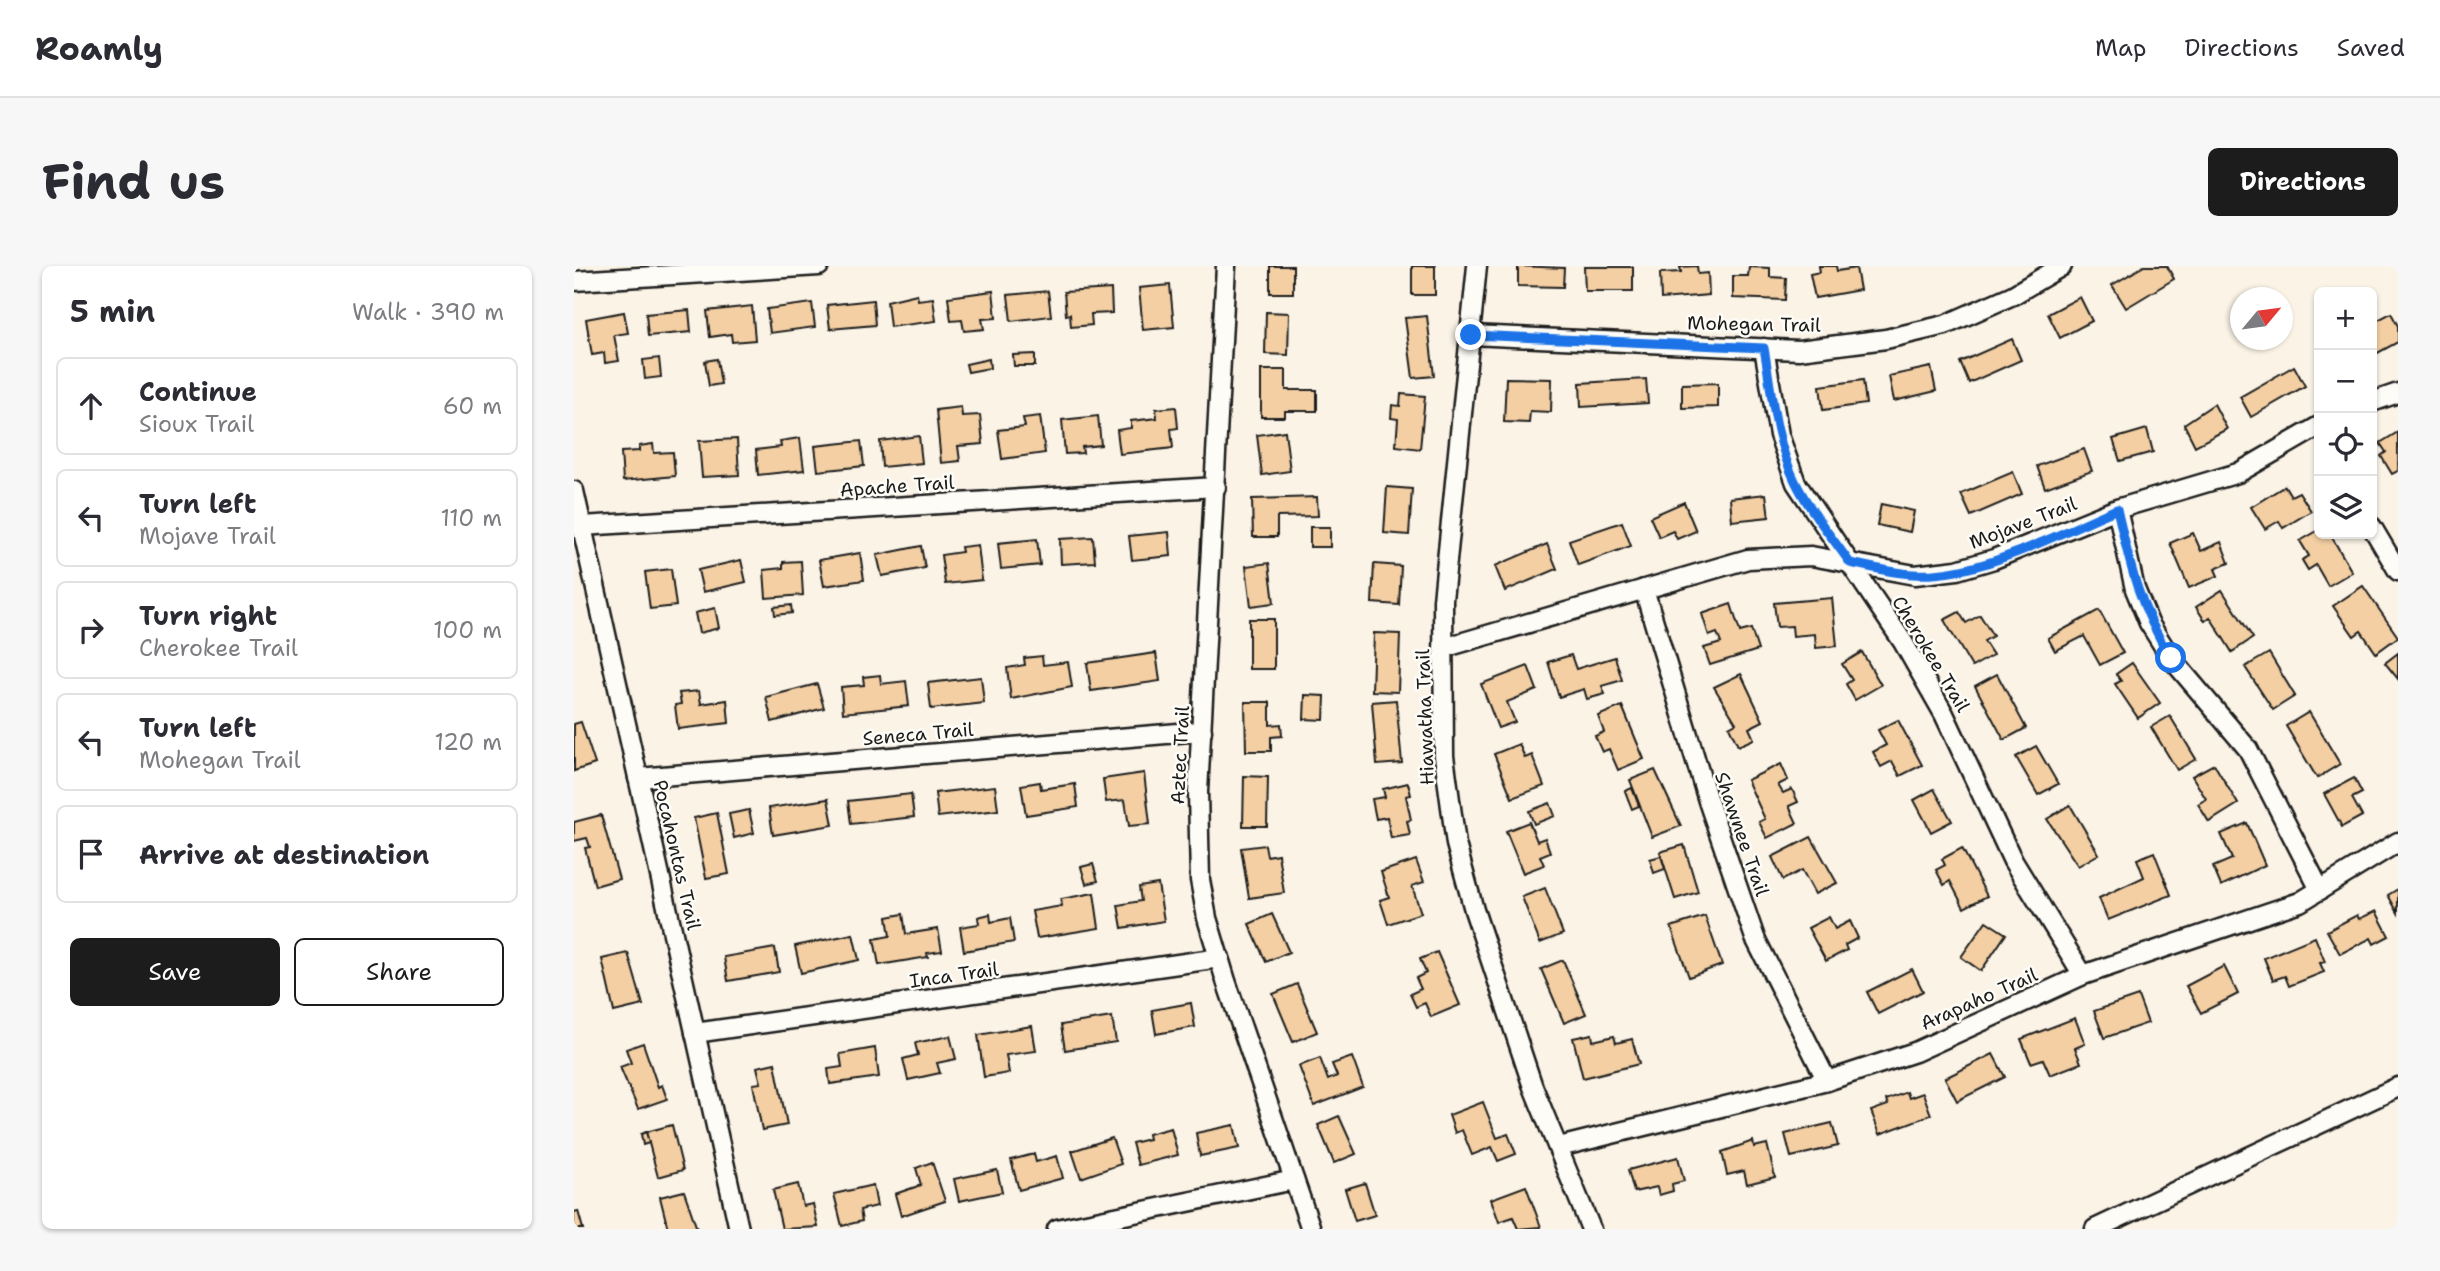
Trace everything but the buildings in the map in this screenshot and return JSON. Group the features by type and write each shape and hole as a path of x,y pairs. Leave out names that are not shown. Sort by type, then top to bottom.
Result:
{"street":[{"path":"574,281 819,266"},
{"name":"Aztec Trail","path":"1226,266 1198,803 1200,880 1220,958 1311,1229"},
{"name":"Hiawatha Trail","path":"1477,266 1443,600 1444,756 1456,844 1474,910 1532,1087 1591,1229"},
{"name":"Mohegan Trail","path":"1471,335 1799,350 1886,339 1945,326 2013,295 2062,266"},
{"name":"Cherokee Trail","path":"1764,348 1779,435 1796,483 1903,642 1944,714 2013,861 2083,975"},
{"path":"2377,400 2398,393"},
{"name":"Mojave Trail","path":"1443,648 1748,559 1811,556 1915,575 1957,570 1994,559 2117,509 2238,473 2314,430"},
{"name":"Apache Trail","path":"582,526 1216,487"},
{"name":"Pocahontas Trail","path":"574,491 739,1229"},
{"path":"2117,509 2135,589 2149,623 2171,658 2248,750 2320,890"},
{"path":"2377,535 2398,571"},
{"name":"Shawnee Trail","path":"1644,589 1704,788 1755,938 1827,1081"},
{"name":"Seneca Trail","path":"638,778 1202,731"},
{"name":"Arapaho Trail","path":"1559,1147 1827,1081 1914,1052 2083,975 2300,902 2398,842"},
{"name":"Inca Trail","path":"695,1033 1220,958"},
{"path":"2095,1229 2398,1087"},
{"path":"1057,1229 1294,1180"}],"route":[{"path":"1471,335 1764,348 1779,435 1787,463 1796,483 1850,563 1915,575 1957,570 1994,559 2117,509 2135,589 2149,623 2171,658"}]}
